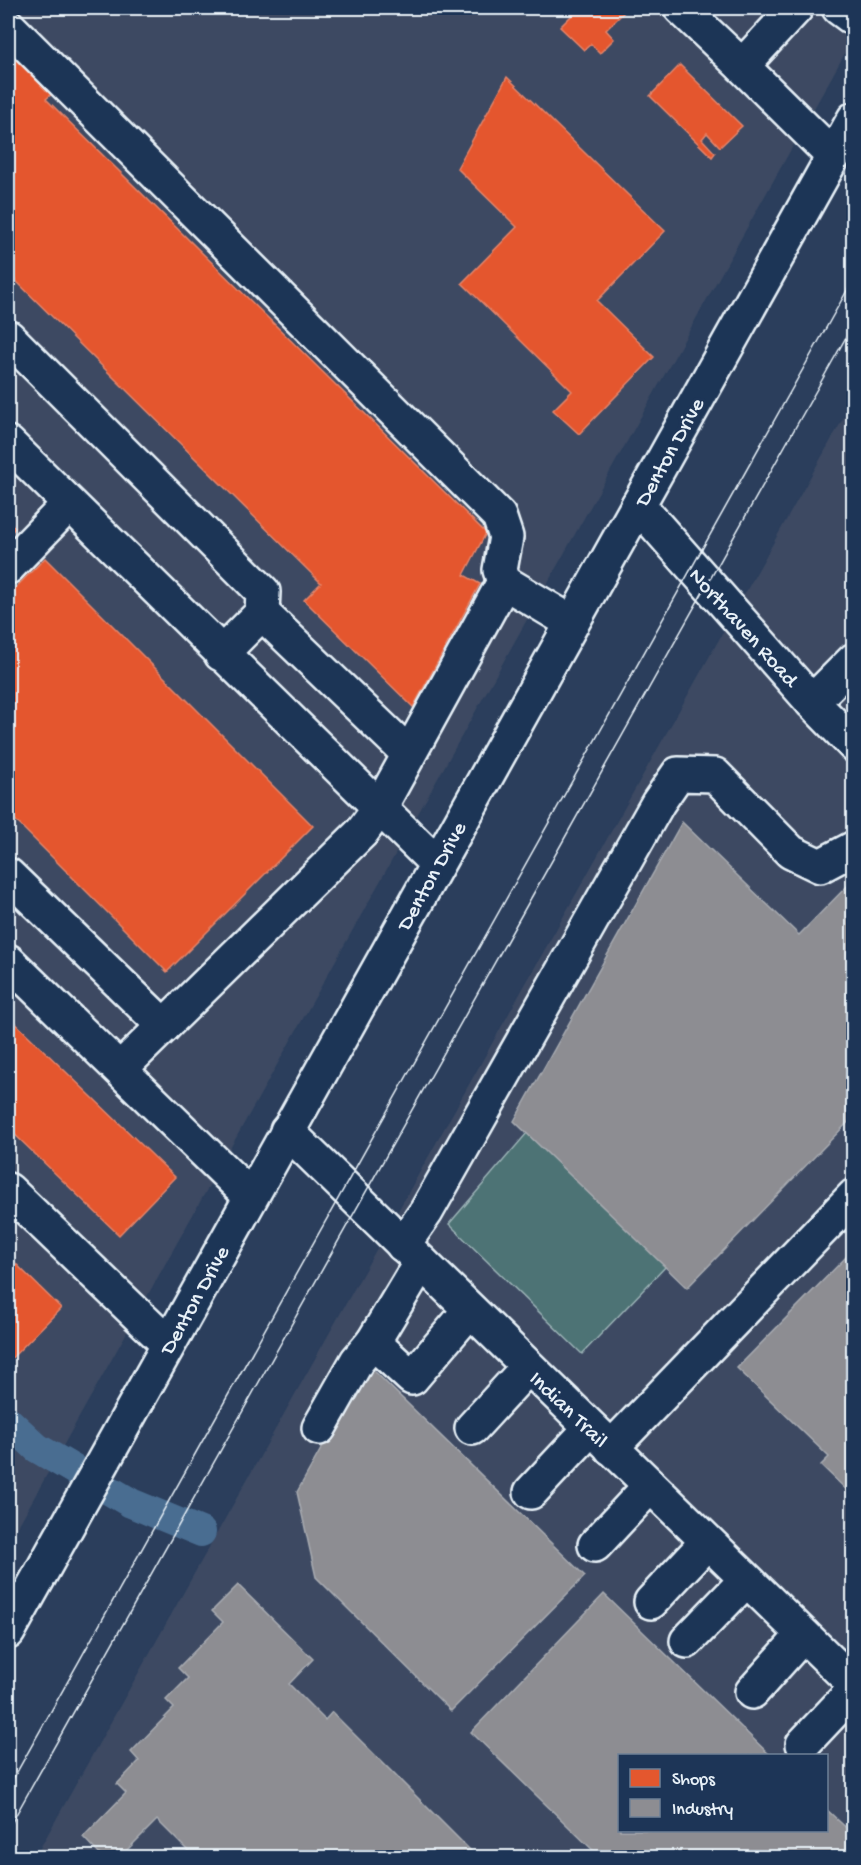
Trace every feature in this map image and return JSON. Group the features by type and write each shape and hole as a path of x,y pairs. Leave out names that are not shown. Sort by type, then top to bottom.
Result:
{"street":[{"path":"681,8 833,156"},
{"path":"742,66 796,8"},
{"path":"839,8 854,19"},
{"path":"8,26 499,516 506,537 500,570 504,582 572,622"},
{"name":"Denton Drive","path":"8,1632 854,119"},
{"path":"8,337 263,592 262,613 221,654"},
{"path":"8,443 436,863"},
{"path":"8,567 69,504"},
{"name":"Northaven Road","path":"638,505 812,702 854,745"},
{"path":"120,1069 362,832 379,808 504,582"},
{"path":"262,613 409,754"},
{"path":"812,702 854,660"},
{"path":"319,1428 357,1361 373,1342 412,1253 426,1212 658,803 678,774 715,775 791,852 820,866 854,848"},
{"path":"8,875 164,1026"},
{"path":"8,961 250,1196"},
{"name":"Indian Trail","path":"287,1131 854,1684"},
{"path":"8,1190 168,1344"},
{"path":"531,1492 601,1438 854,1196"},
{"path":"373,1342 412,1377 470,1310"},
{"path":"472,1428 528,1367"},
{"path":"595,1545 650,1486"},
{"path":"651,1602 707,1542"},
{"path":"687,1641 746,1580"},
{"path":"752,1692 803,1635"},
{"path":"803,1744 854,1690"}],"shaded area":[{"path":"8,8 853,8 853,39 8,1544"},
{"path":"853,401 853,1857 35,1857"}],"green space":[{"path":"527,1133 668,1264 582,1354 449,1224"}],"building: Shops":[{"path":"572,8 620,8 624,12 606,30 614,39 600,53 591,44 584,50 560,27 576,11"},
{"path":"8,47 53,93 46,99 486,533 464,575 480,584 413,707 304,600 321,583 8,273"},
{"path":"680,65 742,126 720,147 707,133 702,139 715,153 712,157 650,96"},
{"path":"507,77 665,231 597,301 654,357 579,434 553,410 572,391 462,283 517,227 457,168"},
{"path":"8,520 15,528 8,536"},
{"path":"45,558 313,826 167,972 8,813 8,595"},
{"path":"8,1016 175,1177 119,1235 8,1128"},
{"path":"8,1256 61,1308 8,1362"}],"building: Industry":[{"path":"682,822 799,935 854,879 854,1116 687,1288 514,1121"},
{"path":"854,1249 854,1497 821,1465 829,1457 737,1368"},
{"path":"368,1365 585,1576 451,1711 316,1577 297,1492"},
{"path":"238,1585 313,1659 289,1684 325,1720 332,1712 478,1858 192,1858 193,1856 157,1820 119,1858 103,1858 83,1837 126,1793 117,1784 139,1761 131,1752 174,1708 166,1700 188,1678 178,1668 223,1622 212,1611"},
{"path":"604,1594 769,1754 618,1754 618,1832 828,1832 828,1811 854,1835 854,1858 601,1858 471,1732"}],"waterway":[{"path":"8,1421 37,1448 131,1503 201,1532"}],"tram line":[{"path":"8,1788 854,278"},
{"path":"8,1829 854,323"}]}
